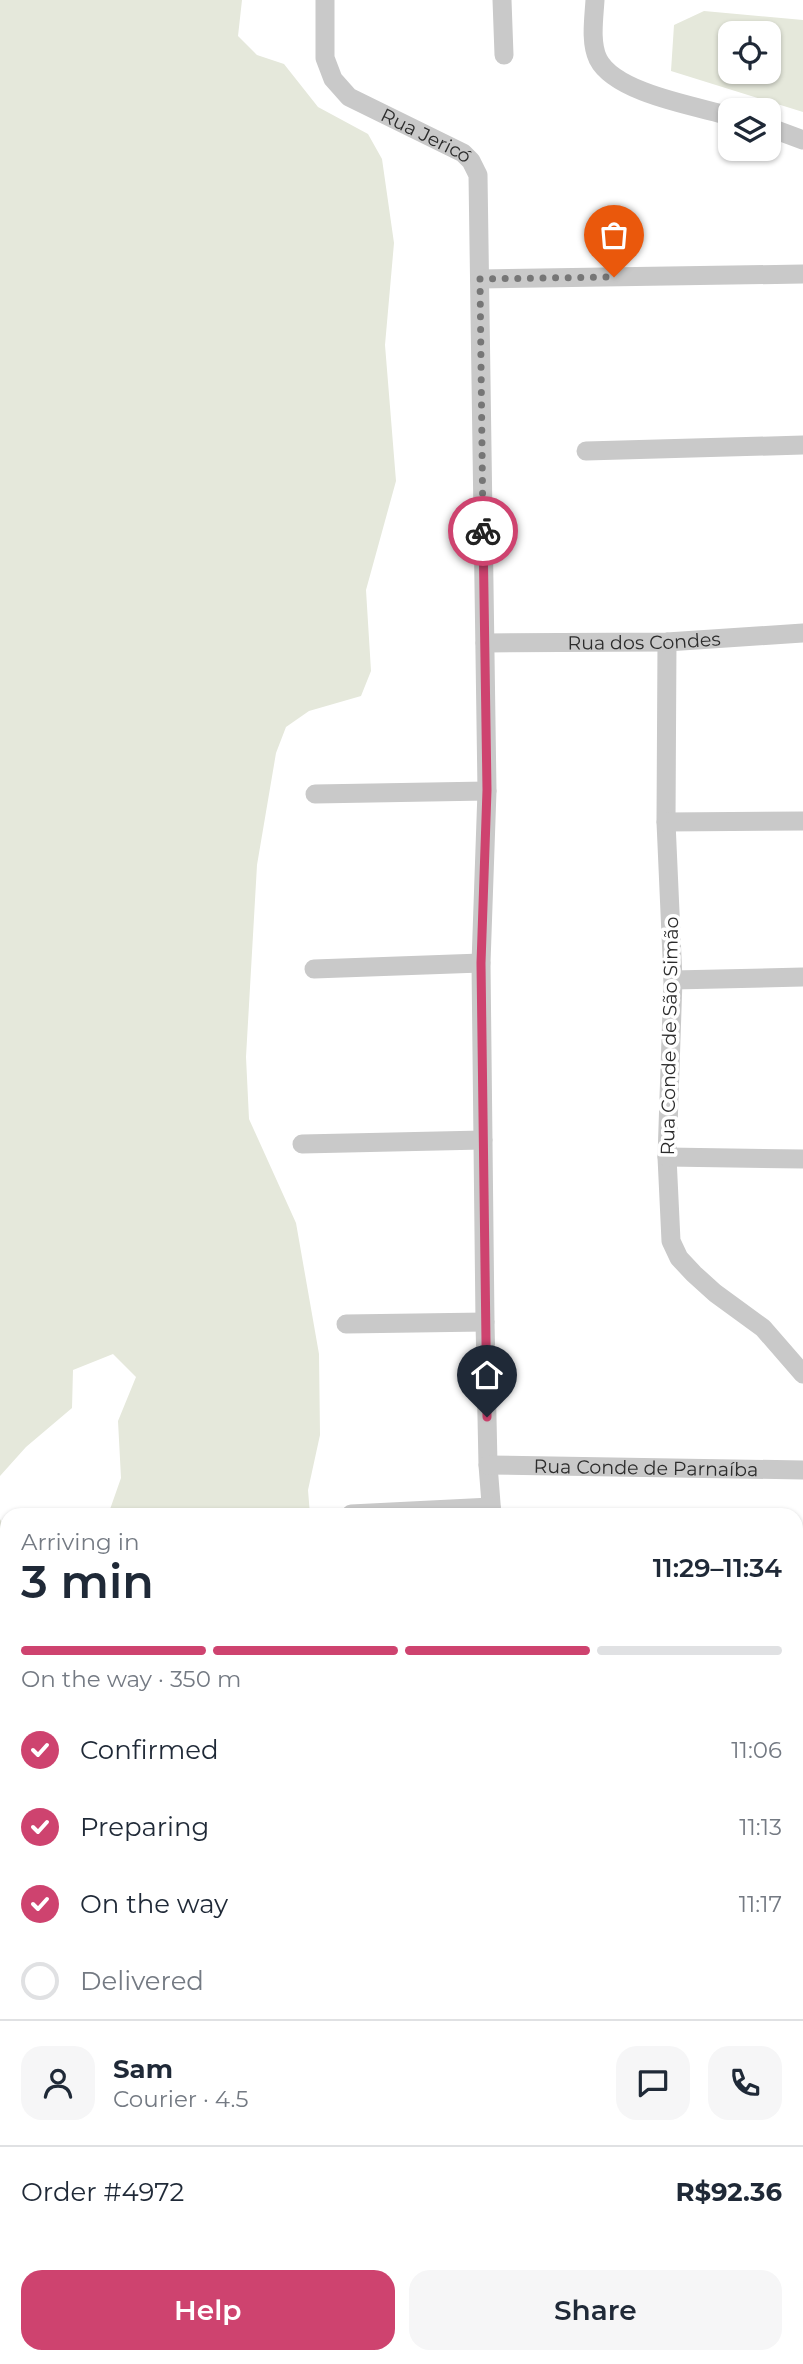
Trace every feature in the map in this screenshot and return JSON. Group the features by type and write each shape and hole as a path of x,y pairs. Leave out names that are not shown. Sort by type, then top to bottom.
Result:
{"street":[{"name":"Rua Jericó","path":"326,0 325,58 333,79 349,97 463,153 471,161 478,176 487,790 481,963 485,1322 488,1465 492,1508"},
{"path":"502,0 504,55"},
{"path":"595,0 594,39 598,59 610,75 629,87 718,113"},
{"path":"781,132 803,140"},
{"path":"480,279 803,274"},
{"path":"586,451 803,445"},
{"name":"Rua dos Condes","path":"485,643 667,642 803,633"},
{"name":"Rua Conde de São Simão","path":"667,642 666,822 673,979 667,1157 671,1241 679,1258 715,1293 763,1328 803,1374"},
{"path":"314,794 487,790"},
{"path":"666,822 803,821"},
{"path":"314,970 481,963"},
{"path":"673,979 803,977"},
{"path":"302,1144 483,1140"},
{"path":"667,1157 803,1159"},
{"path":"346,1324 485,1322"},
{"name":"Rua Conde de Parnaíba","path":"488,1465 803,1470"}],"shaded area":[{"path":"0,0 242,0 238,36 257,55 284,64 318,107 368,134 382,159 394,243 385,345 396,481 366,590 371,671 361,696 309,711 286,727 276,753 257,865 246,1057 249,1119 296,1223 319,1354 320,1435 308,1490 309,1508 110,1508 121,1478 118,1421 136,1377 113,1354 73,1370 72,1408 26,1447 0,1476"},
{"path":"704,11 803,20 803,112 781,105 781,98 758,98 671,71 674,25"}],"way so far":[{"path":"483,531 480,279 614,277"}],"route":[{"path":"483,531 487,790 481,963 487,1417"}]}
